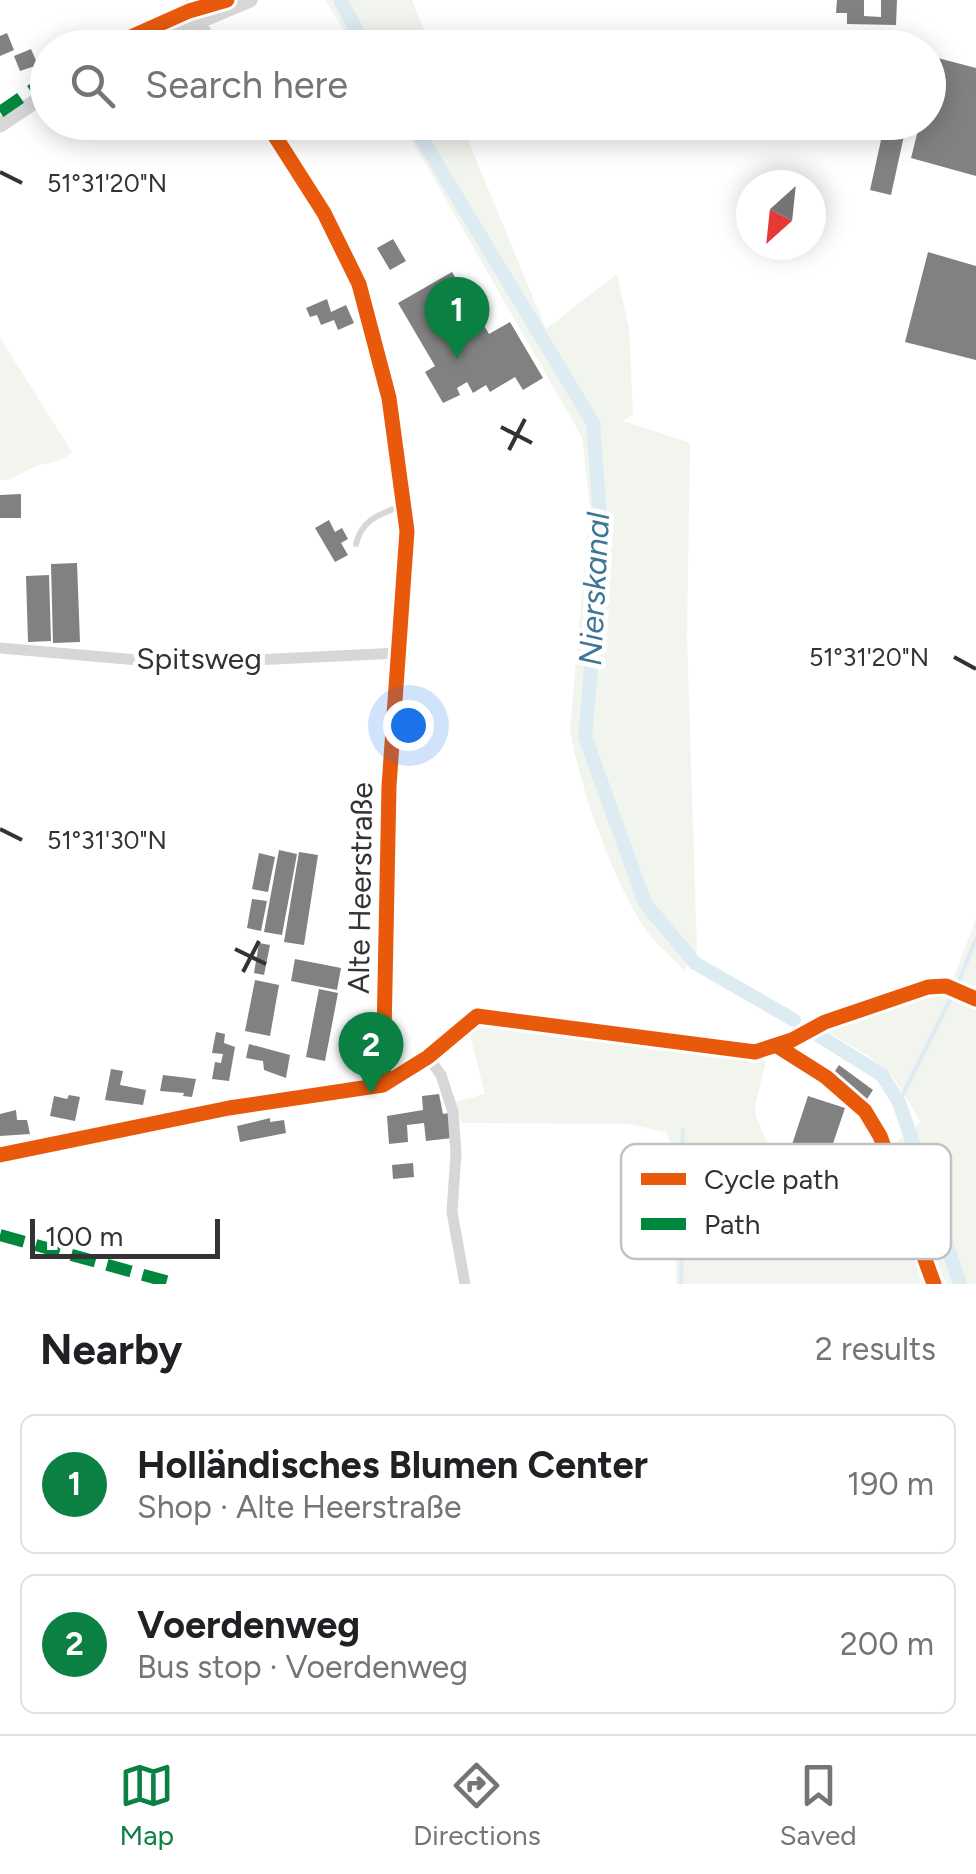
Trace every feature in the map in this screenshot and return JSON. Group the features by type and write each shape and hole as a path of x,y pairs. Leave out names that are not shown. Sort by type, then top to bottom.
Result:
{"street":[{"path":"178,30 250,0"},
{"path":"200,21 205,30"},
{"path":"0,125 30,106"},
{"name":"Alte Heerstraße","path":"278,140 324,212 358,284 389,398 407,532 389,786 383,1085"},
{"name":"Spitsweg","path":"0,648 212,662 399,653"},
{"path":"0,1155 230,1108 383,1085 428,1057 477,1016 754,1052 792,1040 825,1022 928,987 946,986 976,999"},
{"path":"428,1057 440,1075 453,1112 456,1153 452,1212 465,1284"}],"lane":[{"path":"190,0 200,21"},
{"path":"356,544 362,526 372,517 404,506"}],"shaded area":[{"path":"325,0 412,0 424,30 344,30"},
{"path":"412,140 468,140 546,329 617,274 629,328 633,414 623,421 690,443 687,636 697,952 684,970 651,937 625,894 590,807 574,752 570,729 590,506 582,437"},
{"path":"0,338 72,452 0,480"},
{"path":"976,919 976,985 952,982"},
{"path":"928,984 976,1002 976,1284 946,1284 936,1259 951,1259 951,1144 894,1144 921,1122 891,1074 821,1028"},
{"path":"480,1019 762,1057 766,1061 755,1107 767,1142 670,1144 666,1132 627,1124 462,1123 455,1102 485,1094 468,1027"},
{"path":"676,1259 921,1259 931,1284 676,1284"}],"building":[{"path":"837,0 864,0 864,16 881,17 881,0 897,0 896,25 847,24 847,13 836,13"},
{"path":"7,33 14,50 0,56 0,36"},
{"path":"30,49 30,68 20,71 14,56"},
{"path":"946,60 976,68 976,176 911,158 916,140 946,140"},
{"path":"881,140 903,140 891,195 870,190"},
{"path":"393,239 406,261 390,270 377,248"},
{"path":"928,252 976,266 976,360 905,342"},
{"path":"452,272 489,334 510,322 543,378 523,390 515,377 490,392 486,385 473,393 467,382 457,388 460,395 443,403 425,372 435,366 398,303"},
{"path":"327,299 331,312 346,305 354,323 338,330 334,320 321,325 317,315 310,317 306,308"},
{"path":"21,494 21,518 0,518 0,495"},
{"path":"329,520 335,532 342,528 348,539 341,543 348,555 335,562 315,528"},
{"path":"77,563 80,642 53,643 51,564"},
{"path":"49,575 51,641 28,642 26,576"},
{"path":"279,850 297,854 282,935 264,932"},
{"path":"299,852 318,855 304,945 284,942"},
{"path":"259,853 275,857 268,892 252,889"},
{"path":"252,899 267,901 261,931 247,928"},
{"path":"259,943 270,945 264,975 254,973"},
{"path":"295,959 341,968 337,990 291,981"},
{"path":"255,980 279,985 270,1036 245,1031"},
{"path":"319,989 338,993 325,1061 306,1057"},
{"path":"216,1032 225,1034 224,1043 235,1047 229,1081 212,1079 215,1062 221,1063 223,1054 212,1053"},
{"path":"249,1044 290,1055 286,1078 264,1070 263,1061 246,1058"},
{"path":"839,1065 873,1090 865,1102 831,1077"},
{"path":"111,1069 123,1071 120,1085 146,1090 143,1105 105,1100"},
{"path":"163,1075 196,1079 192,1097 160,1091"},
{"path":"439,1094 443,1114 449,1113 452,1138 426,1141 424,1123 407,1125 408,1142 389,1144 387,1116 423,1110 422,1096"},
{"path":"69,1095 80,1097 75,1121 50,1116 54,1096 67,1099"},
{"path":"808,1096 845,1108 833,1144 792,1144"},
{"path":"16,1110 17,1120 27,1120 30,1134 0,1136 0,1114"},
{"path":"270,1118 270,1122 284,1120 286,1133 240,1142 237,1126"},
{"path":"413,1163 414,1177 393,1179 392,1165"}],"waterway":[{"name":"Nierskanal","path":"340,0 357,30"},
{"name":"Nierskanal","path":"423,140 593,423 602,544 585,737 645,903 695,963 794,1020"},
{"path":"958,983 976,939"},
{"path":"899,1102 953,994"},
{"name":"Nierskanal","path":"818,1035 882,1075 899,1102 913,1144"},
{"path":"683,1130 683,1144"},
{"name":"Nierskanal","path":"951,1257 960,1284"},
{"path":"681,1259 681,1284"}],"marked path":[{"path":"0,112 30,91"},
{"path":"0,1235 176,1284"}],"cycle path":[{"path":"146,30 227,0"},
{"path":"277,140 324,213 359,284 389,398 407,531 389,786 383,1085"},
{"path":"0,1155 229,1108 383,1085 428,1057 477,1016 755,1052 792,1040 825,1022 928,987 946,986 976,999"},
{"path":"777,1046 826,1077 865,1111 883,1144"},
{"path":"925,1259 934,1284"}],"place":[{"name":"Holländisches Blumen Center","path":"457,359"},
{"name":"Voerdenweg","path":"371,1094"}]}
